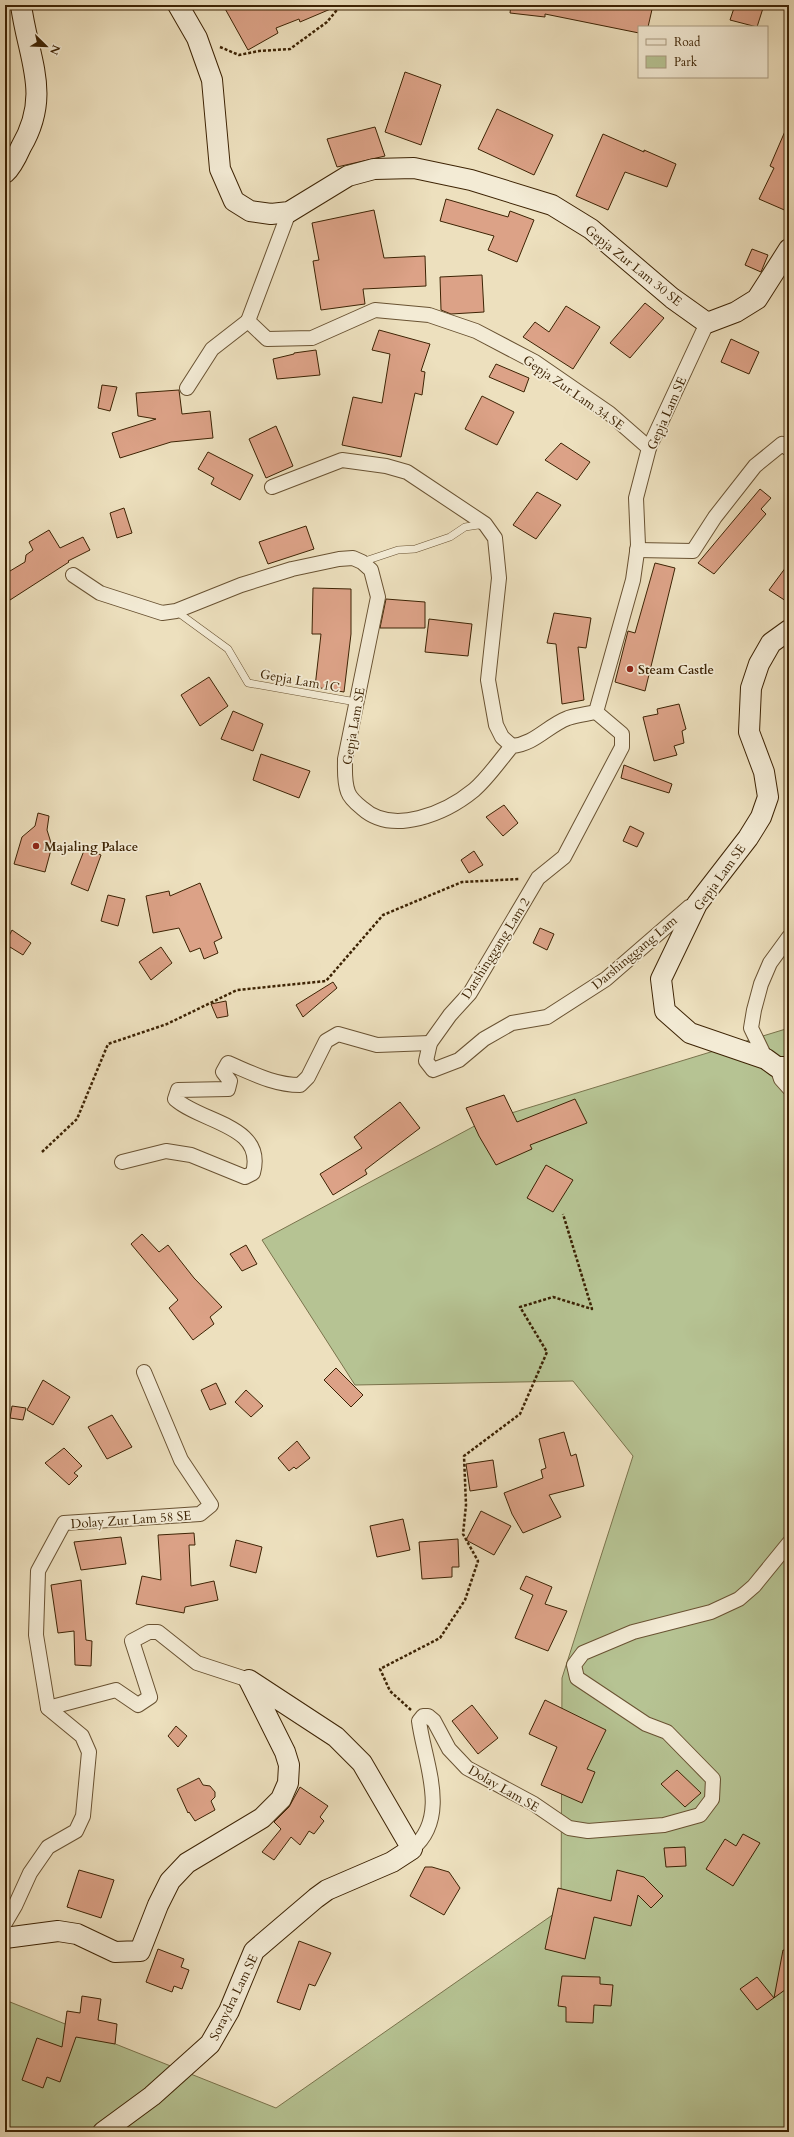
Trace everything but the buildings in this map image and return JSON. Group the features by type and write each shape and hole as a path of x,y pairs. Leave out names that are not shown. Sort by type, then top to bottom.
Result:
{"street":[{"path":"5,173 30,133 37,110 37,88 34,64 21,5"},
{"name":"Gepja Zur Lam 30 SE","path":"178,5 197,38 212,80 220,169 234,201 250,211 271,214 289,212 348,176 374,169 414,168 471,180 552,205 592,229 672,298 707,323"},
{"path":"187,388 212,349 248,321 289,212"},
{"path":"707,323 736,312 757,299 789,249"},
{"name":"Gepja Zur Lam 34 SE","path":"248,321 267,339 312,338 375,310 429,315 476,331 535,362 610,413 649,448"},
{"name":"Gepja Lam SE","path":"596,712 633,580 637,550 638,524 636,498 649,448 707,323"},
{"path":"637,550 693,551 715,517 755,466 782,444 789,448"},
{"path":"272,487 342,460 386,466 407,472 485,524 495,538 499,578 488,680 496,725 502,737 512,746 523,745 532,741 568,718 596,712"},
{"path":"73,575 100,594 162,614 176,611 241,585 292,569 339,559 353,558 362,562"},
{"name":"Gepja Lam SE","path":"362,562 371,570 378,597 345,759 345,779 348,793 356,803 365,811 379,818 394,820 415,819 435,812 456,802 474,789 512,746"},
{"name":"Gepja Lam SE","path":"777,1064 690,1033 665,1011 660,979 697,904 748,838 761,817 768,797 764,772 749,732 752,688 759,664 771,643 789,630"},
{"name":"Darshinggang Lam 2","path":"430,1043 450,1015 470,992 538,878 564,857 622,747 622,734 596,712"},
{"name":"Darshinggang Lam","path":"430,1043 426,1061 433,1070 459,1060 484,1039 512,1023 547,1017 606,980 689,907 697,904"},
{"path":"789,937 770,963 754,1010 751,1028 777,1064 781,1079 789,1088"},
{"path":"122,1162 166,1151 191,1156 244,1177 253,1173 256,1163 254,1148 241,1133 185,1108 175,1099 178,1090 228,1088 230,1081 223,1072 228,1063 264,1079 285,1085 300,1085 308,1077 326,1041 338,1034 377,1045 430,1043"},
{"name":"Dolay Zur Lam 58 SE","path":"48,1708 36,1635 38,1571 64,1523 200,1514 211,1504 181,1460 144,1372"},
{"name":"Dolay Lam SE","path":"420,1718 428,1716 434,1721 449,1749 467,1768 534,1804 569,1828 588,1830 664,1825 700,1815 712,1799 713,1779 667,1732 646,1724 577,1678 574,1665 583,1653 633,1632 711,1612 739,1599 754,1586 789,1543"},
{"path":"48,1708 116,1690 138,1705 150,1697 132,1641 149,1632 158,1632 197,1663 249,1680 336,1737 362,1763 412,1849 420,1842 427,1832 433,1802 429,1763 420,1730 420,1718"},
{"path":"5,1938 58,1931 77,1934 115,1952 140,1951 158,1905 170,1881 187,1863 262,1818 281,1799 288,1782 289,1766 285,1752 249,1680"},
{"path":"5,1923 15,1906 30,1872 48,1847 76,1831 83,1816 90,1752 82,1736 48,1708"},
{"name":"Soraydra Lam SE","path":"103,2132 152,2096 210,2044 229,2011 254,1951 327,1890 392,1862 412,1849"}],"lane":[{"path":"362,562 398,550 415,549 450,537 466,527 485,524"},
{"name":"Gepja Lam 1C","path":"176,611 228,649 248,683 356,702"}],"path":[{"path":"197,38 238,55 259,51 290,50 327,22 341,5"},
{"path":"42,1152 77,1119 108,1044 167,1024 236,990 326,981 383,915 462,882 538,878"},
{"path":"420,1718 390,1691 380,1669 440,1638 465,1600 478,1561 463,1534 466,1505 464,1456 520,1414 547,1352 520,1307 553,1297 592,1309 562,1214"}],"green space":[{"path":"789,1028 789,2132 5,2132 5,2000 276,2108 561,1909 562,1678 633,1456 573,1381 355,1385 262,1240 482,1122"}],"place":[{"name":"Steam Castle","path":"630,669"},
{"name":"Majaling Palace","path":"36,846"}]}
